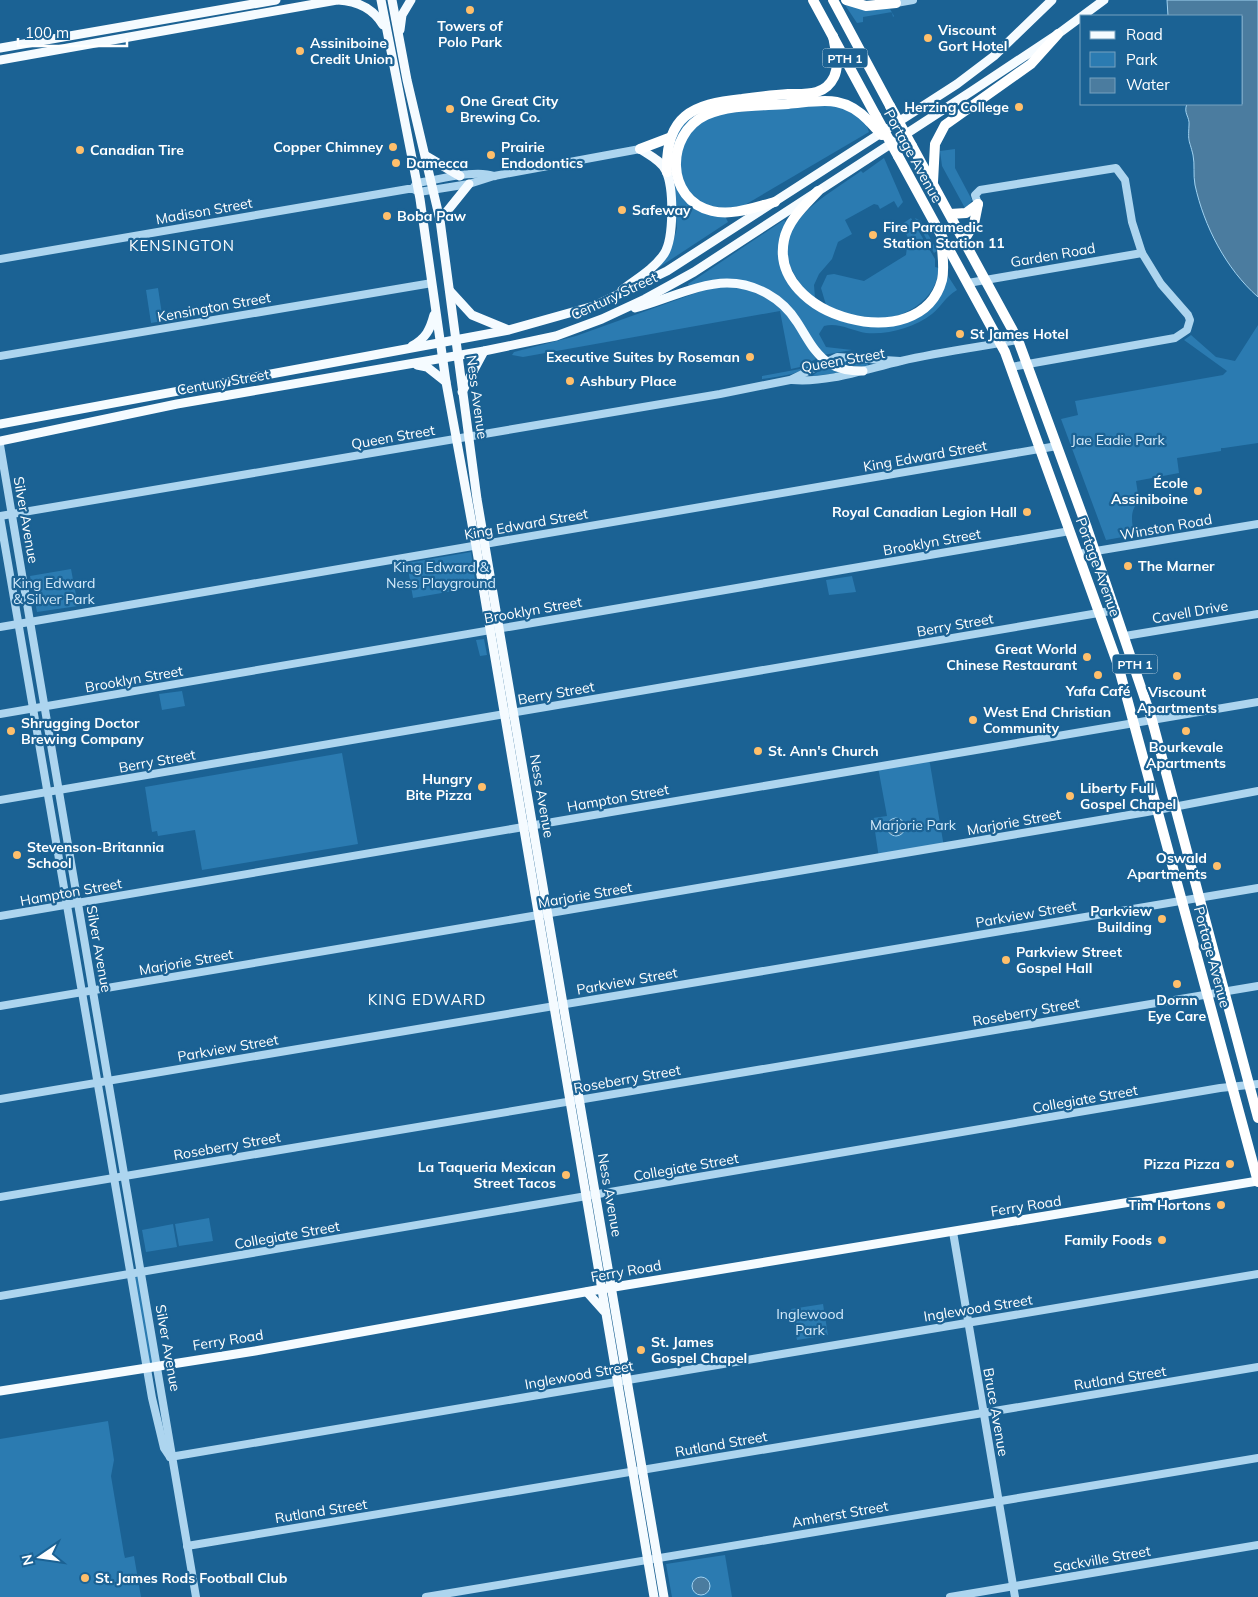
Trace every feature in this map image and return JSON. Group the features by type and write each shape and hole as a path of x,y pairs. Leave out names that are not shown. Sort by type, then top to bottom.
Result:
{"highway":[{"name":"Portage Avenue","path":"813,0 833,36 872,118 896,152 1001,343 1041,448 1099,613 1135,723 1258,1182"},
{"name":"Portage Avenue","path":"832,0 986,280 1028,363 1116,610 1152,720 1224,991 1254,1084 1258,1118"},
{"path":"846,0 866,6 896,3"},
{"path":"932,183 934,144 945,125 1031,64 1058,34"},
{"path":"667,172 669,138 683,118 704,104 773,95 810,94 824,89 833,79 836,70 833,36"},
{"path":"775,202 737,212 722,213 710,211 694,203 681,186 676,172 677,149 685,131 700,118 721,110 828,100 846,103 872,118"},
{"path":"640,149 669,138"},
{"path":"818,191 786,231 783,256 788,272 798,287 815,304 836,316 864,322 884,322 906,317 921,309 936,293 942,280 941,235"},
{"path":"950,214 966,213 978,204"},
{"path":"964,240 974,224 978,204"}],"main road":[{"path":"0,48 276,0"},
{"path":"0,60 338,0 353,1 370,10 377,16 387,33"},
{"name":"Ness Avenue","path":"381,0 416,188 455,439 480,545 495,630 514,713 538,916 654,1597"},
{"name":"Ness Avenue","path":"392,0 398,38 440,220 469,437 480,545"},
{"path":"398,38 402,15 411,0"},
{"name":"Century Street","path":"0,424 509,330 568,315 610,300 667,271 973,72 1011,41 1052,0"},
{"name":"Century Street","path":"1084,15 1104,0"},
{"name":"Century Street","path":"0,441 177,404 484,352 567,332 618,313 694,272 1080,18"},
{"path":"610,300 655,264 668,246 672,221 667,172 656,160 640,149"},
{"path":"426,156 460,176"},
{"path":"440,220 469,184"},
{"path":"618,313 657,303 713,284 744,284 762,291 782,303 797,321 811,346 826,361 839,368 863,372"},
{"path":"449,291 472,315 509,330"},
{"path":"406,349 423,339 430,330 435,308"},
{"path":"462,392 484,352"},
{"path":"412,364 427,367 446,382"},
{"name":"Ness Avenue","path":"495,630 504,714 548,914 664,1597"},
{"name":"Ferry Road","path":"0,1391 255,1351 601,1289 1258,1182"},
{"path":"587,1292 604,1311"}],"street":[{"path":"896,3 913,0"},
{"name":"Madison Street","path":"0,259 433,185 469,184 494,176 640,149"},
{"path":"978,204 975,195 980,190 1116,168 1125,180 1132,222 1142,253 1161,284 1188,315 1189,325 1184,334 1175,338 1010,366"},
{"name":"Madison Street","path":"433,185 460,176 486,173 494,176"},
{"name":"Garden Road","path":"968,283 1142,253"},
{"name":"Kensington Street","path":"0,356 432,283"},
{"name":"Queen Street","path":"790,380 804,382 863,372 900,361 1018,340"},
{"name":"Queen Street","path":"0,516 469,437 790,380 810,372 826,361 843,356 900,361"},
{"name":"Silver Avenue","path":"0,445 158,1365 171,1447 170,1457 196,1597"},
{"name":"King Edward Street","path":"0,627 1057,446"},
{"name":"Silver Avenue","path":"0,516 115,1177 146,1367 164,1448 170,1457"},
{"name":"Winston Road","path":"1078,554 1258,524"},
{"name":"Brooklyn Street","path":"0,714 1070,531"},
{"name":"Berry Street","path":"0,800 1116,610"},
{"name":"Cavell Drive","path":"1125,636 1258,614"},
{"name":"Hampton Street","path":"0,916 1258,702"},
{"name":"Marjorie Street","path":"0,1006 538,916 1158,810 1258,791"},
{"name":"Parkview Street","path":"0,1099 1258,888"},
{"name":"Roseberry Street","path":"0,1197 1258,986"},
{"name":"Collegiate Street","path":"0,1296 1254,1084"},
{"name":"Bruce Avenue","path":"953,1232 1015,1597"},
{"name":"Inglewood Street","path":"170,1457 1258,1274"},
{"name":"Rutland Street","path":"187,1546 1258,1367"},
{"name":"Amherst Street","path":"426,1597 1258,1458"},
{"name":"Sackville Street","path":"950,1597 1258,1546"}],"green space":[{"path":"845,5 890,9 892,12 863,17 863,22 857,23"},
{"path":"836,103 865,121 869,132 743,206 725,208 704,205 687,189 681,176 680,148 687,134 707,118 727,113"},
{"path":"711,106 691,121 679,135 676,142 674,177 713,215 726,218 728,222 658,268 671,250 677,228 670,163 673,140 683,123"},
{"path":"955,149 955,168 972,200 966,210 942,166 940,151"},
{"path":"884,158 903,202 898,208 894,201 880,209 878,205 874,204 845,220 852,234 838,242 832,259 819,274 814,285 815,298 801,285 791,268 787,252 789,237 796,223 820,200 861,171 863,173"},
{"path":"911,218 935,259 935,267 939,268 936,282 930,293 921,303 897,316 883,319 852,316 826,305 821,288 827,275 834,274 864,281 906,255 907,247 904,241 908,238 902,224"},
{"path":"915,218 921,221 937,251 934,253"},
{"path":"784,220 787,223 781,239 780,252 782,263 795,283 825,314 837,319 869,325 914,318 946,273 957,290 925,319 901,329 884,333 866,333 840,326 824,326 819,334 826,347 852,350 823,355 785,301 762,287 689,287 688,284"},
{"path":"722,286 734,287 755,293 774,303 790,319 816,359 791,369 780,311 523,357 512,355 514,352 576,336 707,289"},
{"path":"158,288 163,321 151,323 146,290"},
{"name":"Jae Eadie Park","path":"1258,325 1258,443 1221,448 1221,451 1177,458 1179,473 1136,481 1139,501 1132,513 1134,535 1106,540 1061,419 1078,415 1075,401 1223,375 1227,371 1184,340 1191,335 1216,357 1235,361"},
{"path":"818,360 819,362 799,372 762,379 762,376 800,369"},
{"path":"846,360 868,364 868,366 846,366 835,363"},
{"path":"825,367 839,373 812,376"},
{"name":"King Edward & Ness Playground","path":"471,552 476,587 413,598 407,563"},
{"name":"King Edward & Silver Park","path":"71,569 78,606 37,612 30,576"},
{"path":"852,576 856,592 829,595 826,580"},
{"path":"484,639 487,655 480,656 476,640"},
{"path":"182,691 185,706 162,710 159,694"},
{"path":"342,753 358,844 202,870 195,830 158,836 157,831 152,832 145,787"},
{"name":"Marjorie Park","path":"929,758 944,847 879,858 873,818 887,816 878,767"},
{"path":"209,1218 213,1241 179,1246 175,1224"},
{"path":"173,1224 177,1247 146,1252 142,1230"},
{"path":"142,1272 158,1365 146,1367 131,1273"},
{"name":"Inglewood Park","path":"823,1304 828,1335 797,1340 791,1309"},
{"path":"108,1421 114,1460 111,1476 124,1554 125,1558 134,1556 141,1597 0,1597 0,1439"},
{"path":"725,1555 732,1597 672,1597 666,1564"}],"water":[{"path":"1167,0 1258,0 1258,297 1246,286 1226,260 1204,216 1195,185 1194,158 1189,141 1189,122 1186,110 1187,105 1243,105 1243,15 1168,15"},
{"path":"896,818 902,821 905,827 902,833 896,836 890,833 887,827 890,821"},
{"path":"697,1577 705,1577 710,1582 708,1593 697,1595 692,1590 692,1582"}],"place":[{"name":"Towers of Polo Park","path":"470,10"},
{"name":"Viscount Gort Hotel","path":"928,38"},
{"name":"Assiniboine Credit Union","path":"300,51"},
{"name":"Herzing College","path":"1019,107"},
{"name":"One Great City Brewing Co.","path":"450,109"},
{"name":"Copper Chimney","path":"393,147"},
{"name":"Canadian Tire","path":"80,150"},
{"name":"Prairie Endodontics","path":"491,155"},
{"name":"Damecca","path":"396,163"},
{"name":"Safeway","path":"622,210"},
{"name":"Boba Paw","path":"387,216"},
{"name":"Fire Paramedic Station Station 11","path":"873,235"},
{"name":"St James Hotel","path":"960,334"},
{"name":"Executive Suites by Roseman","path":"750,357"},
{"name":"Ashbury Place","path":"570,381"},
{"name":"École Assiniboine","path":"1198,491"},
{"name":"Royal Canadian Legion Hall","path":"1027,512"},
{"name":"The Marner","path":"1128,566"},
{"name":"Great World Chinese Restaurant","path":"1087,657"},
{"name":"Yafa Café","path":"1098,675"},
{"name":"Viscount Apartments","path":"1177,676"},
{"name":"West End Christian Community","path":"973,720"},
{"name":"Shrugging Doctor Brewing Company","path":"11,731"},
{"name":"Bourkevale Apartments","path":"1186,731"},
{"name":"St. Ann's Church","path":"758,751"},
{"name":"Hungry Bite Pizza","path":"482,787"},
{"name":"Liberty Full Gospel Chapel","path":"1070,796"},
{"name":"Stevenson-Britannia School","path":"17,855"},
{"name":"Oswald Apartments","path":"1217,866"},
{"name":"Parkview Building","path":"1162,919"},
{"name":"Parkview Street Gospel Hall","path":"1006,960"},
{"name":"Dornn Eye Care","path":"1177,984"},
{"name":"Pizza Pizza","path":"1230,1164"},
{"name":"La Taqueria Mexican Street Tacos","path":"566,1175"},
{"name":"Tim Hortons","path":"1221,1205"},
{"name":"Family Foods","path":"1162,1240"},
{"name":"St. James Gospel Chapel","path":"641,1350"},
{"name":"St. James Rods Football Club","path":"85,1578"}],"district":[{"name":"KENSINGTON","path":"182,245"},
{"name":"KING EDWARD","path":"427,999"}]}
